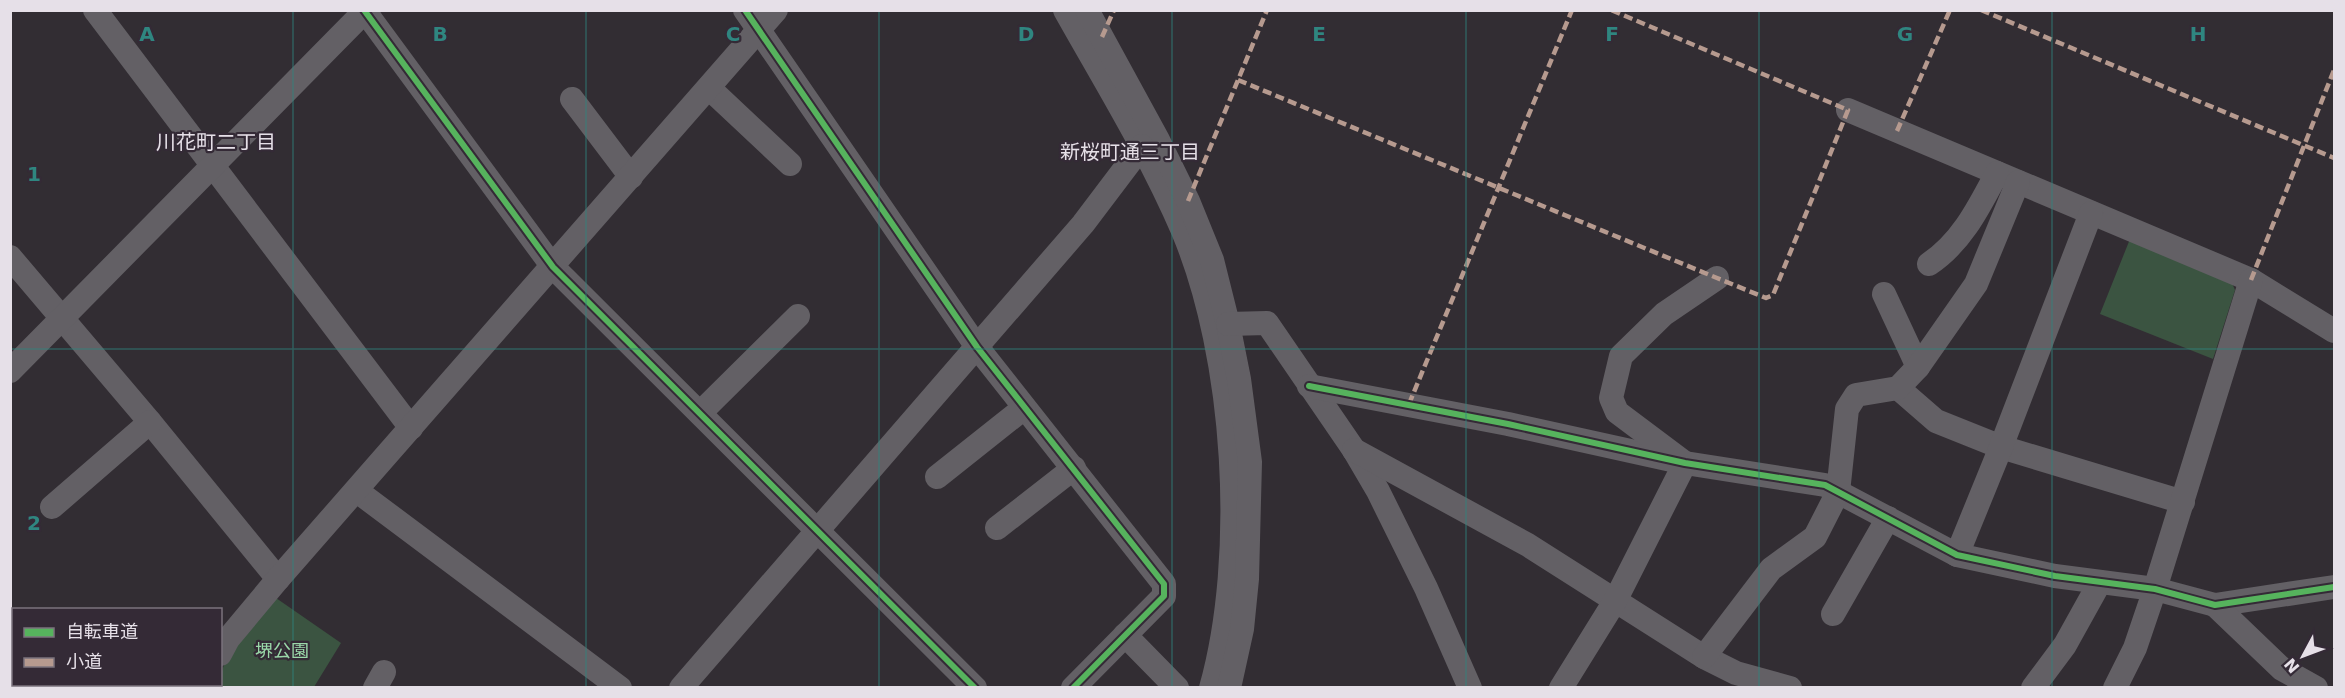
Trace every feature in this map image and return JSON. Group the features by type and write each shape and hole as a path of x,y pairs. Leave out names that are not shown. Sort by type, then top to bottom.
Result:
{"street":[{"path":"95,10 411,428"},
{"path":"745,10 977,347 1164,584 1164,596 1072,687"},
{"path":"222,650 228,639 278,579 776,10"},
{"path":"1065,10 1142,146 1183,232 1206,299 1227,417 1232,468 1231,552 1222,638 1211,687"},
{"path":"1087,10 1158,140 1188,201 1212,260 1228,324 1239,379 1250,462 1247,579 1242,629 1229,687"},
{"path":"10,371 213,168 365,11 553,267 975,687"},
{"path":"709,88 790,164"},
{"path":"572,99 630,177"},
{"path":"1848,110 2251,280 2334,330"},
{"path":"681,687 1083,224 1142,146"},
{"path":"1929,264 1944,254 1957,240 1974,215 2008,177"},
{"path":"1704,657 1772,568 1815,537 1838,492 1847,409 1857,395 1899,388 1918,367 1976,284 2008,177"},
{"path":"1957,555 2091,213"},
{"path":"10,257 150,422 278,579"},
{"path":"1685,463 1617,412 1611,398 1621,356 1664,314 1717,278"},
{"path":"2115,687 2135,648 2155,590 2251,280"},
{"path":"1884,294 1918,367"},
{"path":"700,413 798,316"},
{"path":"1228,324 1267,323 1354,450 1378,491 1426,588 1470,687"},
{"path":"1309,386 1475,417 1685,463 1825,484 1957,555 2055,576 2155,590 2215,606 2334,587"},
{"path":"1899,388 1936,421 2001,447 2182,502"},
{"path":"937,477 1024,408"},
{"path":"52,507 150,422"},
{"path":"1354,450 1528,545 1704,657 1736,673 1790,687"},
{"path":"1561,687 1615,601 1685,463"},
{"path":"997,528 1074,468"},
{"path":"357,491 620,687"},
{"path":"1833,614 1888,518"},
{"path":"2033,687 2065,645 2100,582"},
{"path":"2215,606 2282,669 2316,687"},
{"path":"1125,635 1177,687"}],"green space":[{"path":"2130,239 2231,281 2235,290 2213,359 2100,314"},
{"name":"堺公園","path":"276,598 341,643 314,687 214,688 222,686 222,672 226,660 249,627"}],"marked path":[{"path":"1102,37 1114,10"},
{"path":"1188,201 1267,10"},
{"path":"1409,404 1572,10"},
{"path":"1238,80 1766,298 1773,295 1848,110 1611,10"},
{"path":"1897,131 1950,10"},
{"path":"1981,10 2334,158"},
{"path":"2251,280 2334,70"}],"cycle path":[{"path":"364,10 553,267 975,688"},
{"path":"745,10 977,347 1164,584 1164,596 1073,688"},
{"path":"1309,386 1508,424 1685,463 1825,485 1957,555 2055,576 2155,589 2215,605 2334,587"}],"district":[{"name":"川花町二丁目","path":"216,142"},
{"name":"新桜町通三丁目","path":"1130,152"}]}
